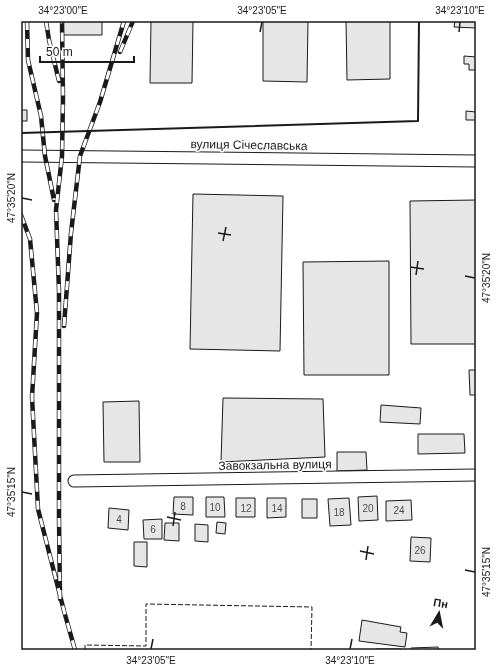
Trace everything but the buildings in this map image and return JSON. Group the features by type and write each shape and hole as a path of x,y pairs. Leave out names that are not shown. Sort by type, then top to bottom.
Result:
{"street":[{"name":"вулиця Січеславська","path":"21,156 476,161"},
{"name":"Завокзальна вулиця","path":"74,481 476,475"}],"railway":[{"path":"27,21 28,60 41,116 45,156 54,200"},
{"path":"46,21 59,81"},
{"path":"60,599 59,291 56,210 62,156 62,21"},
{"path":"64,326 71,233 80,156 100,102 124,21"},
{"path":"120,52 133,21"},
{"path":"21,215 30,239 37,313 32,397 38,509 75,650"}],"fence":[{"path":"85,650 85,645 146,646 146,604 312,607 311,650"}],"wall":[{"path":"21,133 418,121 419,21"}]}
